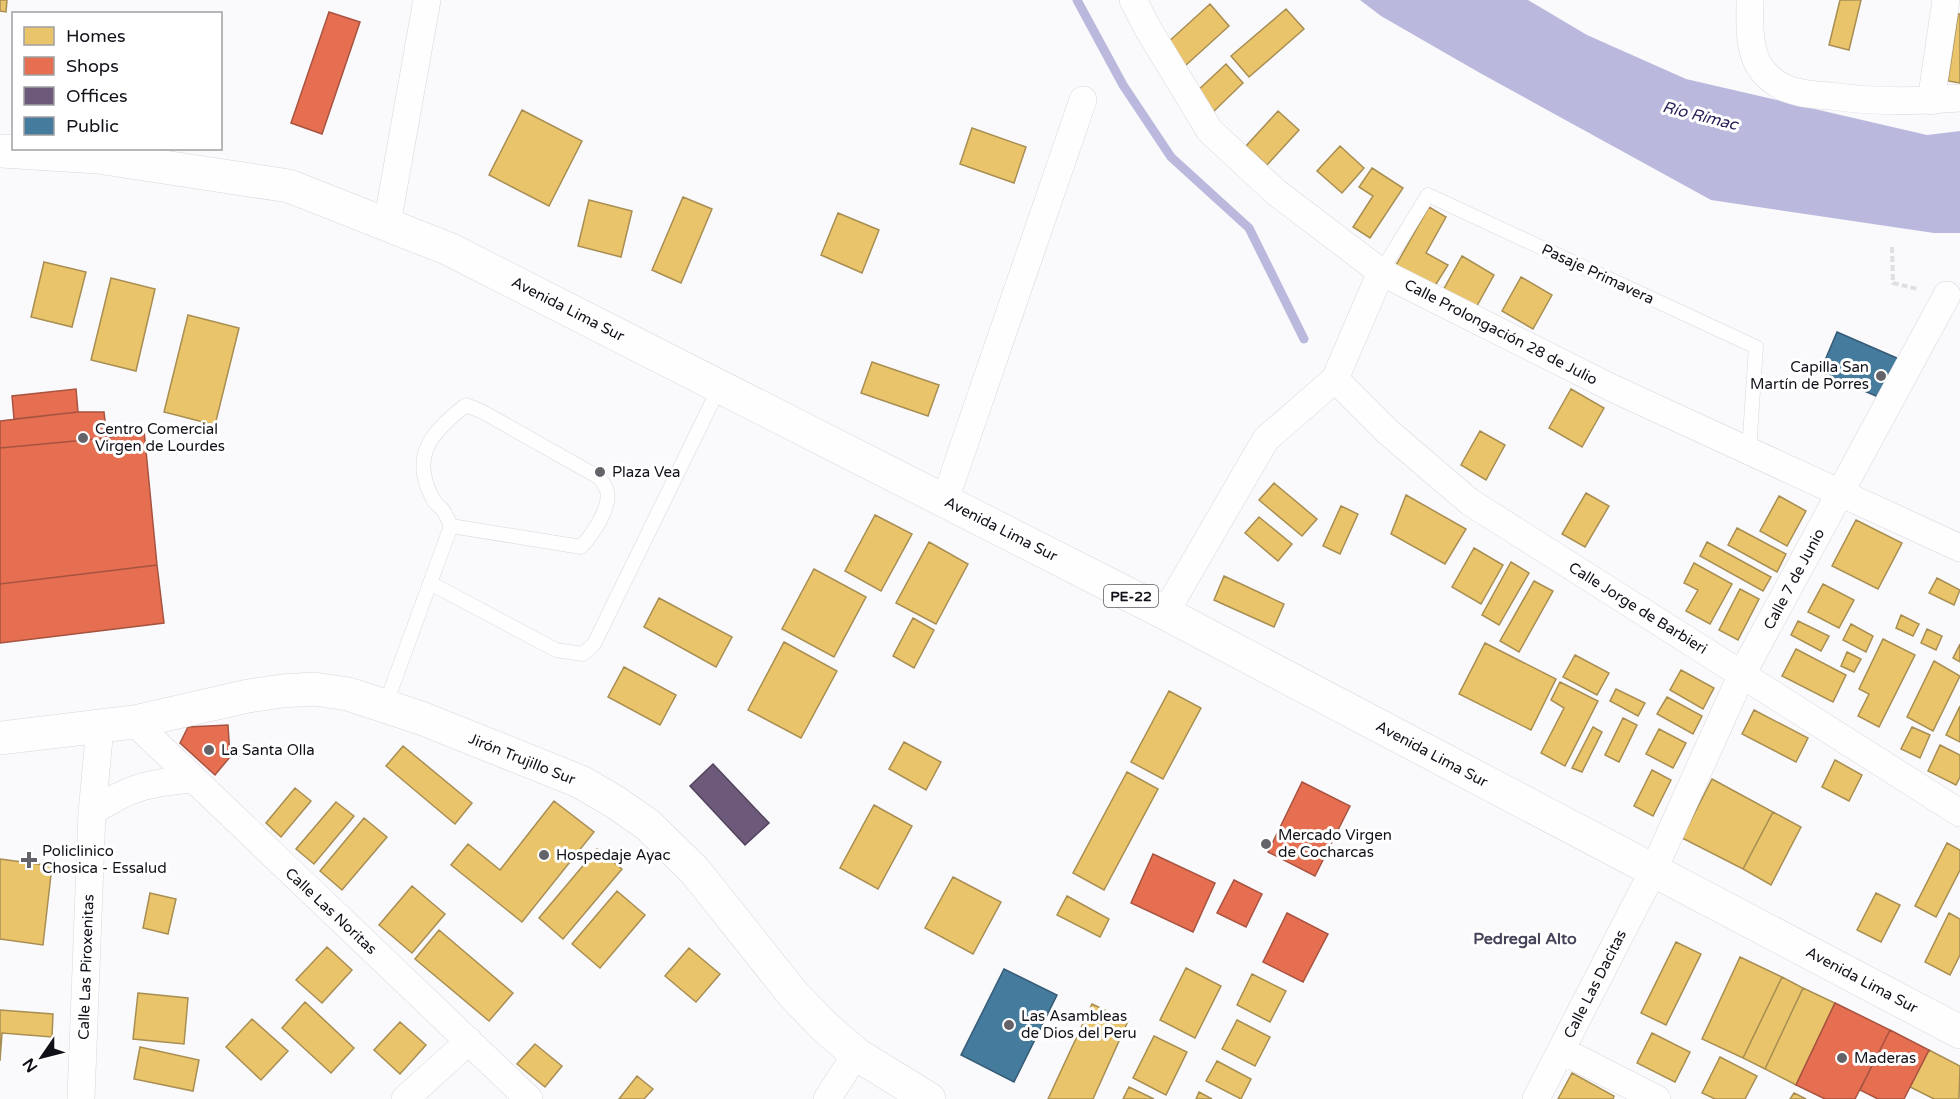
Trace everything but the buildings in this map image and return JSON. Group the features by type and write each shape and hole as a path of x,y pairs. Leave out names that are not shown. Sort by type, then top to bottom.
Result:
{"main road":[{"name":"Avenida Lima Sur","path":"0,151 98,157 289,186 449,249 1165,613 1960,1032"},
{"name":"Jirón Trujillo Sur","path":"0,738 100,728 248,696 314,689 348,694 453,730 581,782 648,825 695,871 794,994 824,1026 856,1054 929,1099"}],"street":[{"path":"387,224 427,0"},
{"name":"Calle Prolongación 28 de Julio","path":"1133,0 1148,29 1210,130 1277,193 1381,272 1612,388 1841,491 1960,548"},
{"path":"1750,0 1751,43 1757,62 1769,78 1784,88 1802,93 1868,101 1931,101 1960,98"},
{"path":"1931,101 1946,0"},
{"path":"945,500 1083,100"},
{"path":"1165,613 1266,439 1335,379 1381,272"},
{"name":"Calle 7 de Junio","path":"1654,869 1743,674 1947,295"},
{"name":"Calle Jorge de Barbieri","path":"1335,379 1388,432 1470,502 1960,813"},
{"name":"Calle Las Noritas","path":"134,722 529,1099"},
{"name":"Calle Las Piroxenitas","path":"81,1099 92,812 100,728"},
{"path":"92,812 117,795 152,783 192,779"},
{"name":"Calle Las Dacitas","path":"1536,1099 1654,869"},
{"path":"405,1099 469,1041"},
{"path":"1561,1050 1657,1099"},
{"path":"827,1099 856,1054"}],"lane":[{"name":"Pasaje Primavera","path":"1381,272 1428,195 1756,347 1749,450"},
{"path":"430,583 556,650 583,654 594,644 720,386"},
{"path":"385,706 451,526 444,511 434,502 424,481 425,447 442,424 466,405 483,412 600,478 607,490 608,501 598,523 593,533 580,547 451,526"}],"path":[{"path":"1892,247 1893,283 1947,295"}],"water":[{"name":"Río Rímac","path":"1360,0 1528,0 1587,35 1686,79 1927,135 1960,131 1960,233 1934,233 1711,200 1480,73 1381,16"}],"waterway":[{"path":"1077,0 1123,85 1171,157 1249,228 1304,339"}],"place":[{"name":"Capilla San Martín de Porres","path":"1881,376"},
{"name":"Centro Comercial Virgen de Lourdes","path":"83,438"},
{"name":"Plaza Vea","path":"600,472"},
{"name":"La Santa Olla","path":"209,750"},
{"name":"Mercado Virgen de Cocharcas","path":"1266,844"},
{"name":"Hospedaje Ayac","path":"544,855"},
{"name":"Policlinico Chosica - Essalud","path":"29,860"},
{"name":"Las Asambleas de Dios del Peru","path":"1009,1025"},
{"name":"Maderas","path":"1842,1058"}],"district":[{"name":"Pedregal Alto","path":"1525,939"}]}
